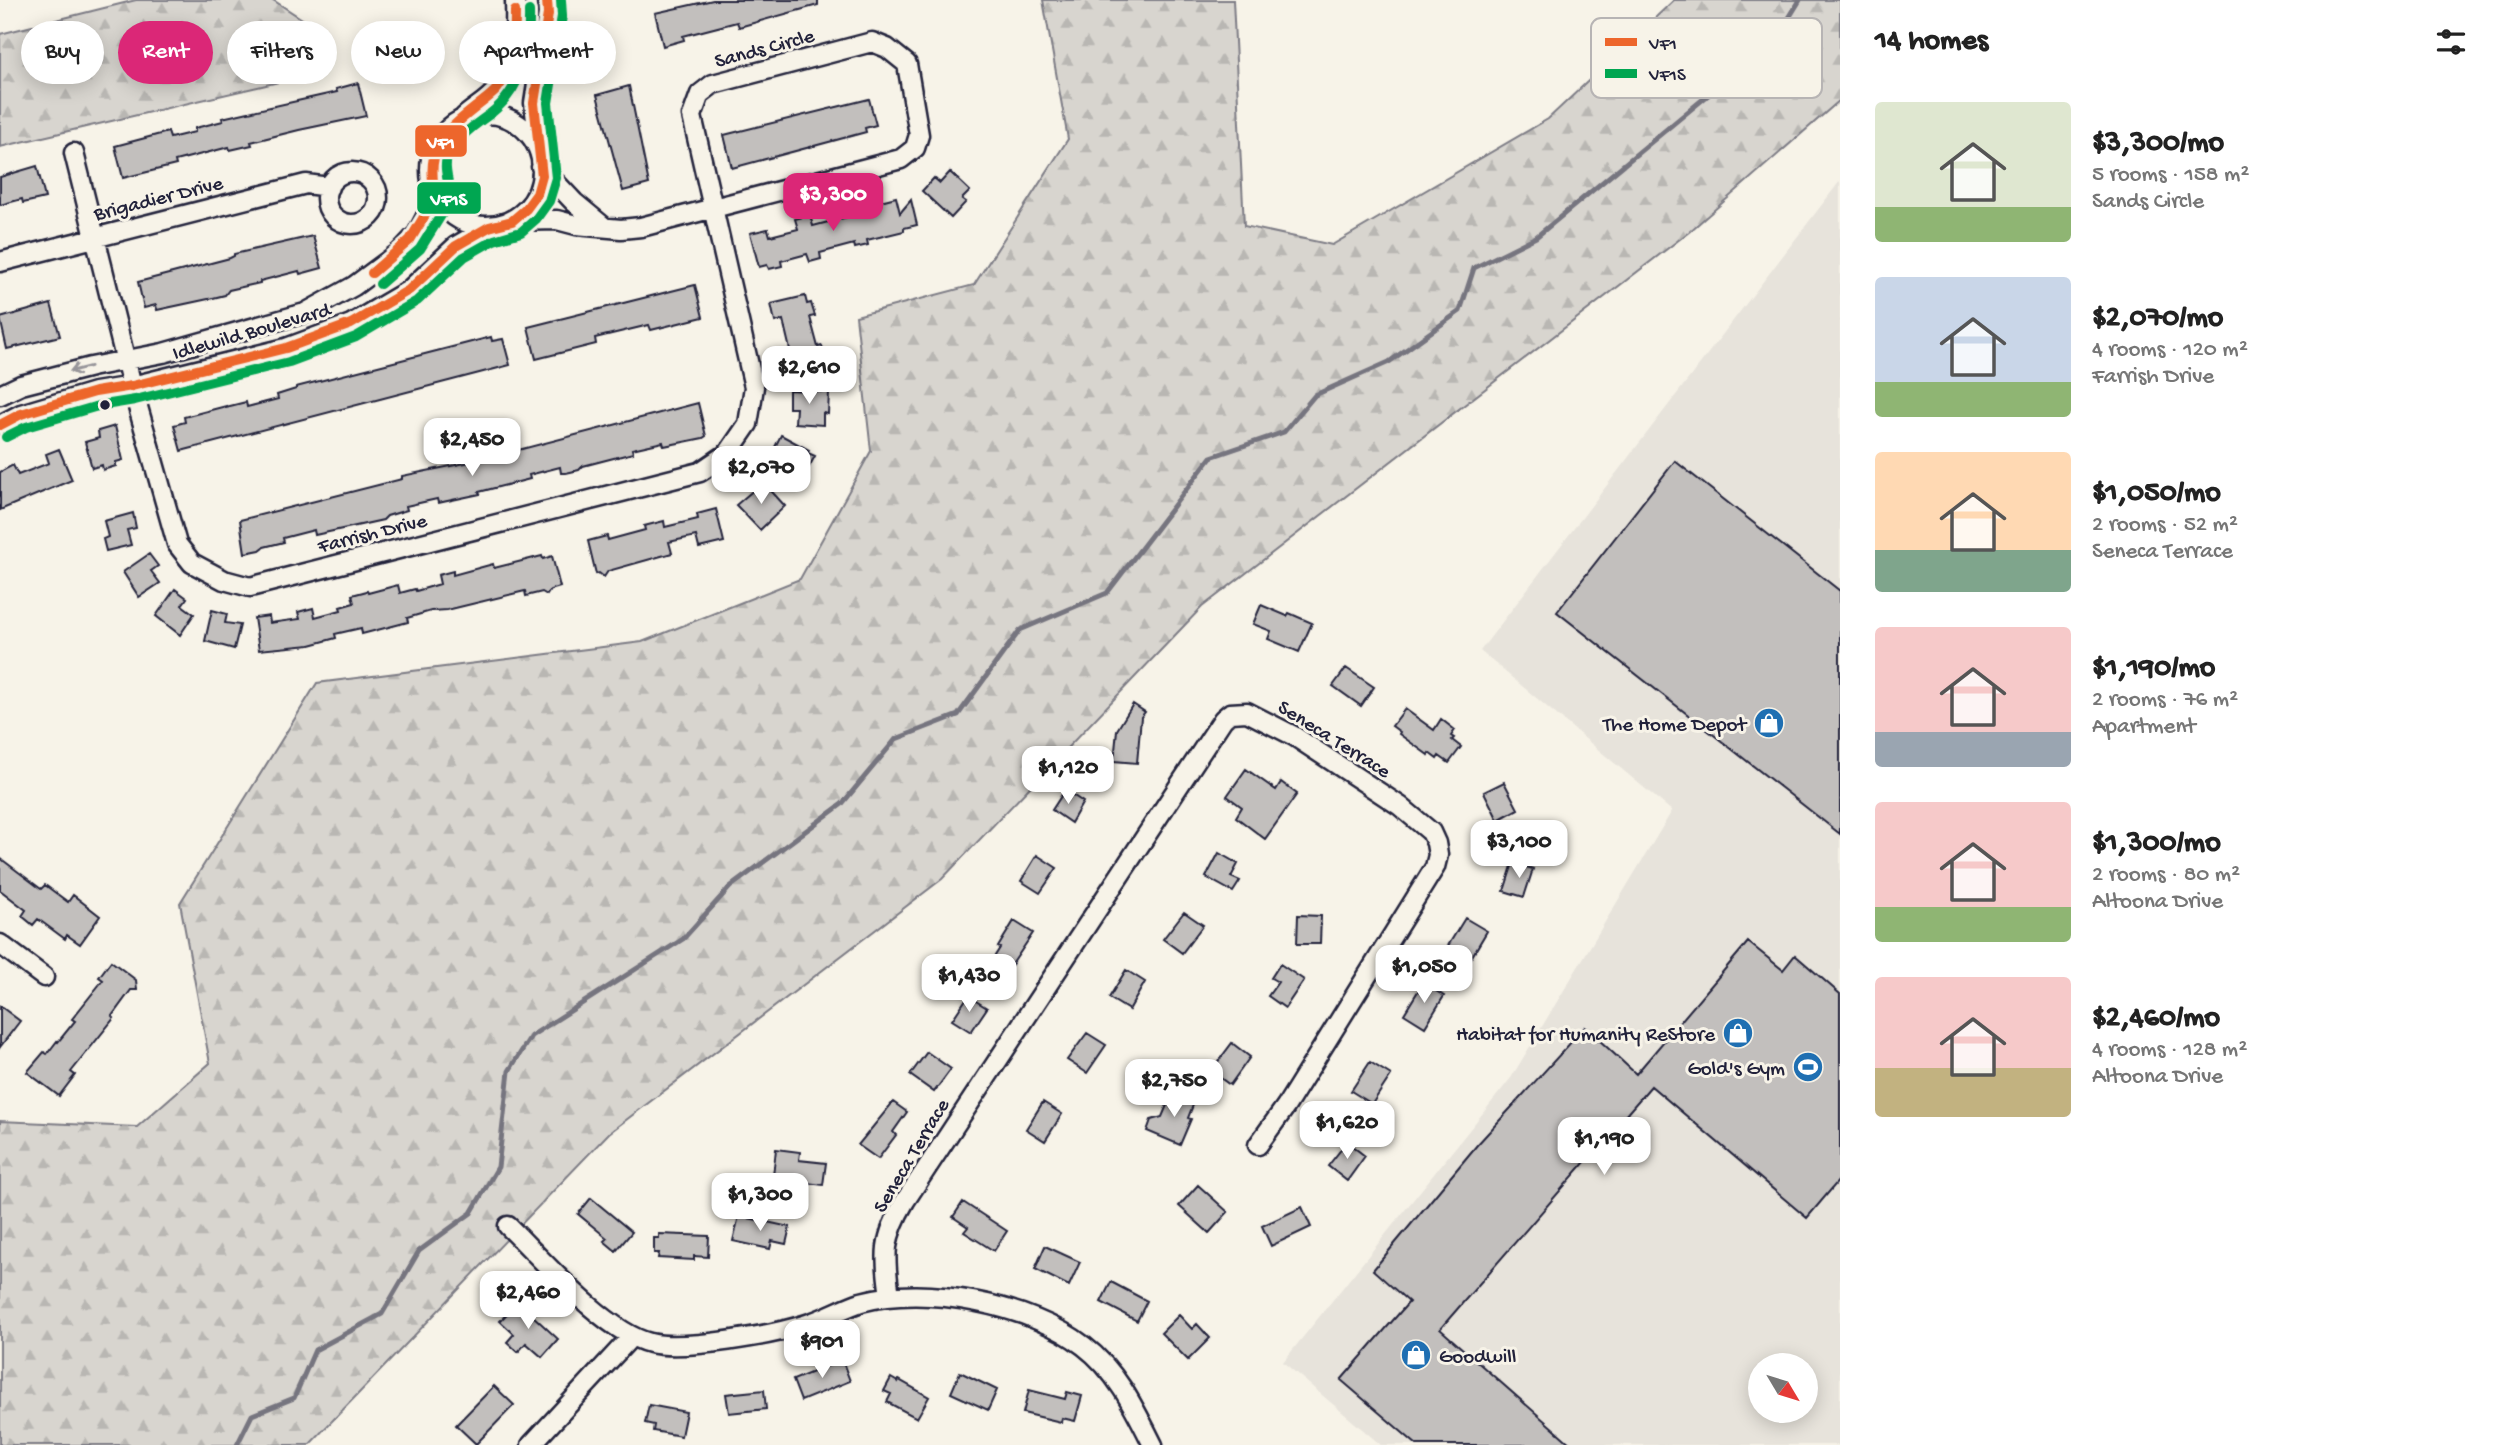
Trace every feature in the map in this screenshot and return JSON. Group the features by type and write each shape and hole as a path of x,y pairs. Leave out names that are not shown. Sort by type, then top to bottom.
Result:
{"street":[{"path":"515,0 516,32 508,72 496,91 444,134 432,156 430,181 436,197 446,211 476,226 512,221 526,209 537,194 542,176 534,103 548,14 547,0"},
{"name":"Sands Circle","path":"512,221 558,220 576,225 621,229 640,227 901,159 915,148 919,135 907,64 887,48 872,42 713,84 700,94 692,116 714,206"},
{"path":"457,123 473,116 490,114 507,118 522,128 534,141 541,162 574,202 603,226"},
{"name":"Farrish Drive","path":"74,153 132,386 177,544 192,563 224,580 250,587 700,472 728,453 748,424 754,387 714,206"},
{"name":"Brigadier Drive","path":"0,262 306,184 329,187"},
{"name":"Idlewild Boulevard","path":"0,395 21,385 126,359 163,353 305,313 354,286 400,253 417,234 436,197"},
{"name":"Idlewild Boulevard","path":"0,425 21,414 95,392 132,386 286,348 351,324 410,290 456,246 489,226"},
{"name":"Seneca Terrace","path":"890,1296 885,1261 887,1240 905,1201 1223,719 1238,711 1247,712 1294,736 1400,806 1431,832 1438,855 1435,867 1286,1106 1258,1145"},
{"path":"0,944 44,976"},
{"path":"508,1226 573,1290 619,1329 650,1343 670,1345 777,1333 858,1303 890,1296 944,1298 996,1307 1047,1324 1086,1347 1108,1370 1126,1394 1153,1445"},
{"path":"531,1445 632,1336"}],"shaded area":[{"path":"1840,181 1840,1445 1381,1445 1283,1362 1511,1078 1672,811 1480,651"}],"green space":[{"path":"136,0 273,0 305,21 227,21 227,84 270,84 0,147 0,34 21,29 21,84 104,84 104,21 52,21"},
{"path":"1043,0 1233,0 1244,226 1332,245 1548,119 1591,78 1591,98 1822,98 1822,18 1655,18 1674,0 1840,0 1840,100 1689,232 1202,607 942,879 609,1133 309,1445 0,1445 0,1121 137,1127 210,1063 180,903 317,683 642,642 800,579 871,451 856,316 974,285 1068,139"}],"building":[{"path":"713,0 818,0 818,5 739,27 737,22 683,36 684,40 663,46 655,13"},
{"path":"358,84 366,116 251,142 252,145 230,150 229,147 175,161 176,165 123,178 115,146 168,132 170,138 195,132 195,128 223,121 222,118 337,92 336,89"},
{"path":"629,86 649,184 623,191 597,95"},
{"path":"869,99 876,125 865,128 866,132 732,168 724,135"},
{"path":"37,166 45,198 23,203 22,199 0,205 0,177"},
{"path":"950,172 970,191 962,199 966,202 951,218 922,191 934,178 940,183"},
{"path":"896,197 900,213 911,200 917,225 867,240 868,245 855,248 854,244 820,253 821,259 810,262 807,254 781,261 782,266 769,269 767,265 759,267 750,233 768,229 770,236 798,229 795,219 810,215 813,226 851,216 849,209"},
{"path":"313,236 322,268 260,281 213,298 157,310 156,305 144,308 138,282 230,258 234,254"},
{"path":"695,285 703,317 651,330 649,325 595,338 596,344 536,359 528,327"},
{"path":"805,296 807,304 811,303 815,316 810,317 818,347 822,346 826,359 821,361 824,369 790,378 786,360 792,358 783,320 775,322 771,304"},
{"path":"51,304 60,336 7,349 0,318"},
{"path":"491,337 492,341 503,339 510,365 181,451 174,425 185,422 184,417 246,402 247,407 278,399 277,395 296,387"},
{"path":"789,390 829,392 828,414 823,413 823,425 795,423 796,408 789,408"},
{"path":"698,403 706,436 703,438 664,446 663,442 632,449 633,453 566,473 561,473 560,467 529,475 530,479 479,492 480,494 438,503 437,499 406,506 407,510 387,516 383,520 315,535 314,530 283,538 284,542 245,553 240,520 402,479 402,476 480,460"},
{"path":"115,426 123,460 116,462 116,466 103,470 102,465 92,468 85,442 99,438 98,431"},
{"path":"781,435 815,456 802,480 774,465 781,452 774,449"},
{"path":"59,449 72,480 0,510 0,472 13,465 18,475 49,463 46,454"},
{"name":"The Home Depot","path":"1675,461 1840,591 1840,834 1557,612"},
{"path":"763,482 785,506 760,530 736,505"},
{"path":"716,509 724,542 699,548 696,536 669,542 672,553 608,571 604,577 596,574 588,541 607,536 608,540 645,530 644,526 664,521 665,527 698,519 697,514"},
{"path":"133,513 136,528 127,530 131,545 106,551 103,539 108,537 104,521"},
{"path":"149,554 158,566 151,571 160,583 139,597 123,572"},
{"path":"542,556 543,559 552,556 560,587 550,590 547,595 542,592 526,596 525,591 447,610 431,611 407,618 408,622 362,634 361,628 335,634 336,638 310,645 259,650 254,618 269,616 270,623 300,619 298,612 313,608 315,617 341,610 340,607 354,603 352,595 398,585 400,593 415,589 416,591 440,584 438,575 453,571 453,575 493,564 494,568"},
{"path":"175,589 187,598 182,605 194,614 180,635 156,616"},
{"path":"1261,605 1312,623 1299,652 1268,639 1271,631 1253,624"},
{"path":"212,610 227,614 225,623 240,625 234,649 205,641"},
{"path":"1346,668 1374,687 1361,706 1333,686"},
{"path":"1133,704 1145,712 1141,717 1137,763 1114,761 1117,730"},
{"path":"1405,709 1434,730 1441,719 1455,730 1451,736 1454,738 1452,740 1461,747 1449,763 1439,756 1437,759 1429,753 1428,755 1392,726"},
{"path":"1246,769 1276,790 1281,782 1297,794 1265,839 1236,817 1242,807 1227,796"},
{"path":"1504,782 1518,809 1498,820 1484,792"},
{"path":"1065,790 1083,802 1071,823 1052,810"},
{"path":"1219,853 1238,864 1231,877 1240,881 1233,892 1206,877"},
{"path":"1037,855 1057,868 1040,893 1021,881"},
{"path":"0,858 41,889 45,885 68,902 73,895 100,916 80,944 67,935 65,939 38,919 33,925 22,916 26,910 0,890"},
{"path":"1513,863 1533,869 1524,897 1504,891"},
{"path":"1184,912 1203,925 1182,953 1163,939"},
{"path":"1298,915 1321,916 1320,944 1297,944"},
{"path":"1465,918 1487,931 1468,963 1446,949"},
{"path":"1014,921 1033,933 1009,969 993,959"},
{"path":"1748,942 1783,970 1795,955 1840,994 1840,1179 1807,1218 1651,1086 1440,1329 1572,1445 1417,1445 1341,1380 1409,1302 1373,1270 1477,1145 1585,1027 1636,1074"},
{"path":"111,961 136,980 137,990 131,990 112,1016 114,1018 71,1072 75,1075 59,1096 27,1072 44,1052 47,1054 75,1021 72,1019 103,980 99,977"},
{"path":"1280,964 1304,980 1285,1008 1268,996 1278,982 1271,978"},
{"path":"1126,970 1145,982 1129,1010 1109,998"},
{"path":"1423,983 1444,996 1425,1027 1404,1014"},
{"path":"968,996 987,1008 971,1032 952,1020"},
{"path":"0,1006 20,1021 0,1047"},
{"path":"1087,1033 1106,1045 1087,1073 1067,1060"},
{"path":"1232,1043 1250,1057 1230,1085 1211,1071"},
{"path":"927,1052 951,1069 934,1092 910,1075"},
{"path":"1370,1062 1391,1075 1372,1104 1351,1091"},
{"path":"1173,1091 1195,1100 1188,1118 1191,1119 1180,1145 1147,1131 1151,1120 1162,1117"},
{"path":"893,1102 907,1112 893,1132 896,1135 878,1159 858,1145"},
{"path":"1043,1102 1062,1114 1045,1141 1026,1129"},
{"path":"1347,1142 1365,1156 1347,1181 1328,1166"},
{"path":"776,1149 800,1152 799,1160 826,1163 823,1185 799,1182 798,1192 766,1188 767,1176 773,1176"},
{"path":"1198,1185 1228,1212 1209,1233 1179,1206"},
{"path":"591,1198 632,1232 616,1251 604,1241 607,1238 578,1214"},
{"path":"963,1202 1007,1231 994,1251 964,1232 968,1227 953,1217"},
{"path":"1302,1207 1311,1227 1271,1246 1262,1226"},
{"path":"739,1216 790,1227 786,1244 772,1241 770,1249 733,1241"},
{"path":"659,1234 709,1236 708,1257 694,1256 694,1260 658,1258 659,1253 654,1253 654,1238 659,1238"},
{"path":"1045,1246 1080,1262 1069,1286 1035,1269"},
{"path":"1111,1282 1147,1301 1137,1321 1101,1302"},
{"path":"518,1302 558,1339 542,1357 526,1343 518,1352 507,1342 514,1334 500,1321"},
{"path":"1179,1315 1192,1329 1197,1324 1210,1338 1188,1360 1161,1333"},
{"path":"842,1360 850,1381 801,1401 793,1380"},
{"path":"960,1372 997,1390 988,1410 951,1393"},
{"path":"891,1378 929,1397 917,1418 887,1402 891,1394 884,1391"},
{"path":"494,1386 514,1405 476,1444 456,1425"},
{"path":"764,1390 766,1409 729,1413 726,1394"},
{"path":"1029,1390 1065,1399 1067,1392 1082,1396 1075,1421 1062,1418 1061,1422 1023,1413"},
{"path":"649,1405 686,1412 681,1436 653,1431 654,1425 645,1423"}],"waterway":[{"path":"1789,18 1800,0"},
{"path":"237,1445 252,1415 294,1398 315,1350 382,1314 419,1251 471,1213 498,1167 509,1071 531,1036 683,939 730,887 842,804 896,739 958,715 1020,630 1107,593 1211,457 1284,432 1315,395 1389,362 1460,311 1474,268 1536,237 1704,98"}],"transit line":[{"name":"VF1","path":"0,425 21,414 95,392 132,386 286,348 351,324 409,290 456,246 489,227 512,221 526,209 537,194 542,176 534,103 548,14 547,0"},
{"name":"VF1S","path":"6,437 26,427 98,406 135,400 289,362 356,337 417,301 464,257 494,240 521,232 536,219 549,201 556,178 548,103 562,16 561,0"},
{"name":"VF1","path":"372,273 410,240 436,197 432,167 434,155 445,135 503,81 512,52 515,11"},
{"name":"VF1S","path":"380,284 420,249 448,204 446,164 450,151 463,135 501,104 517,81 526,54 529,11"}],"place":[{"name":"The Home Depot","path":"1769,723"},
{"name":"Habitat for Humanity ReStore","path":"1738,1033"},
{"name":"Gold's Gym","path":"1808,1067"},
{"name":"Goodwill","path":"1416,1355"}]}
